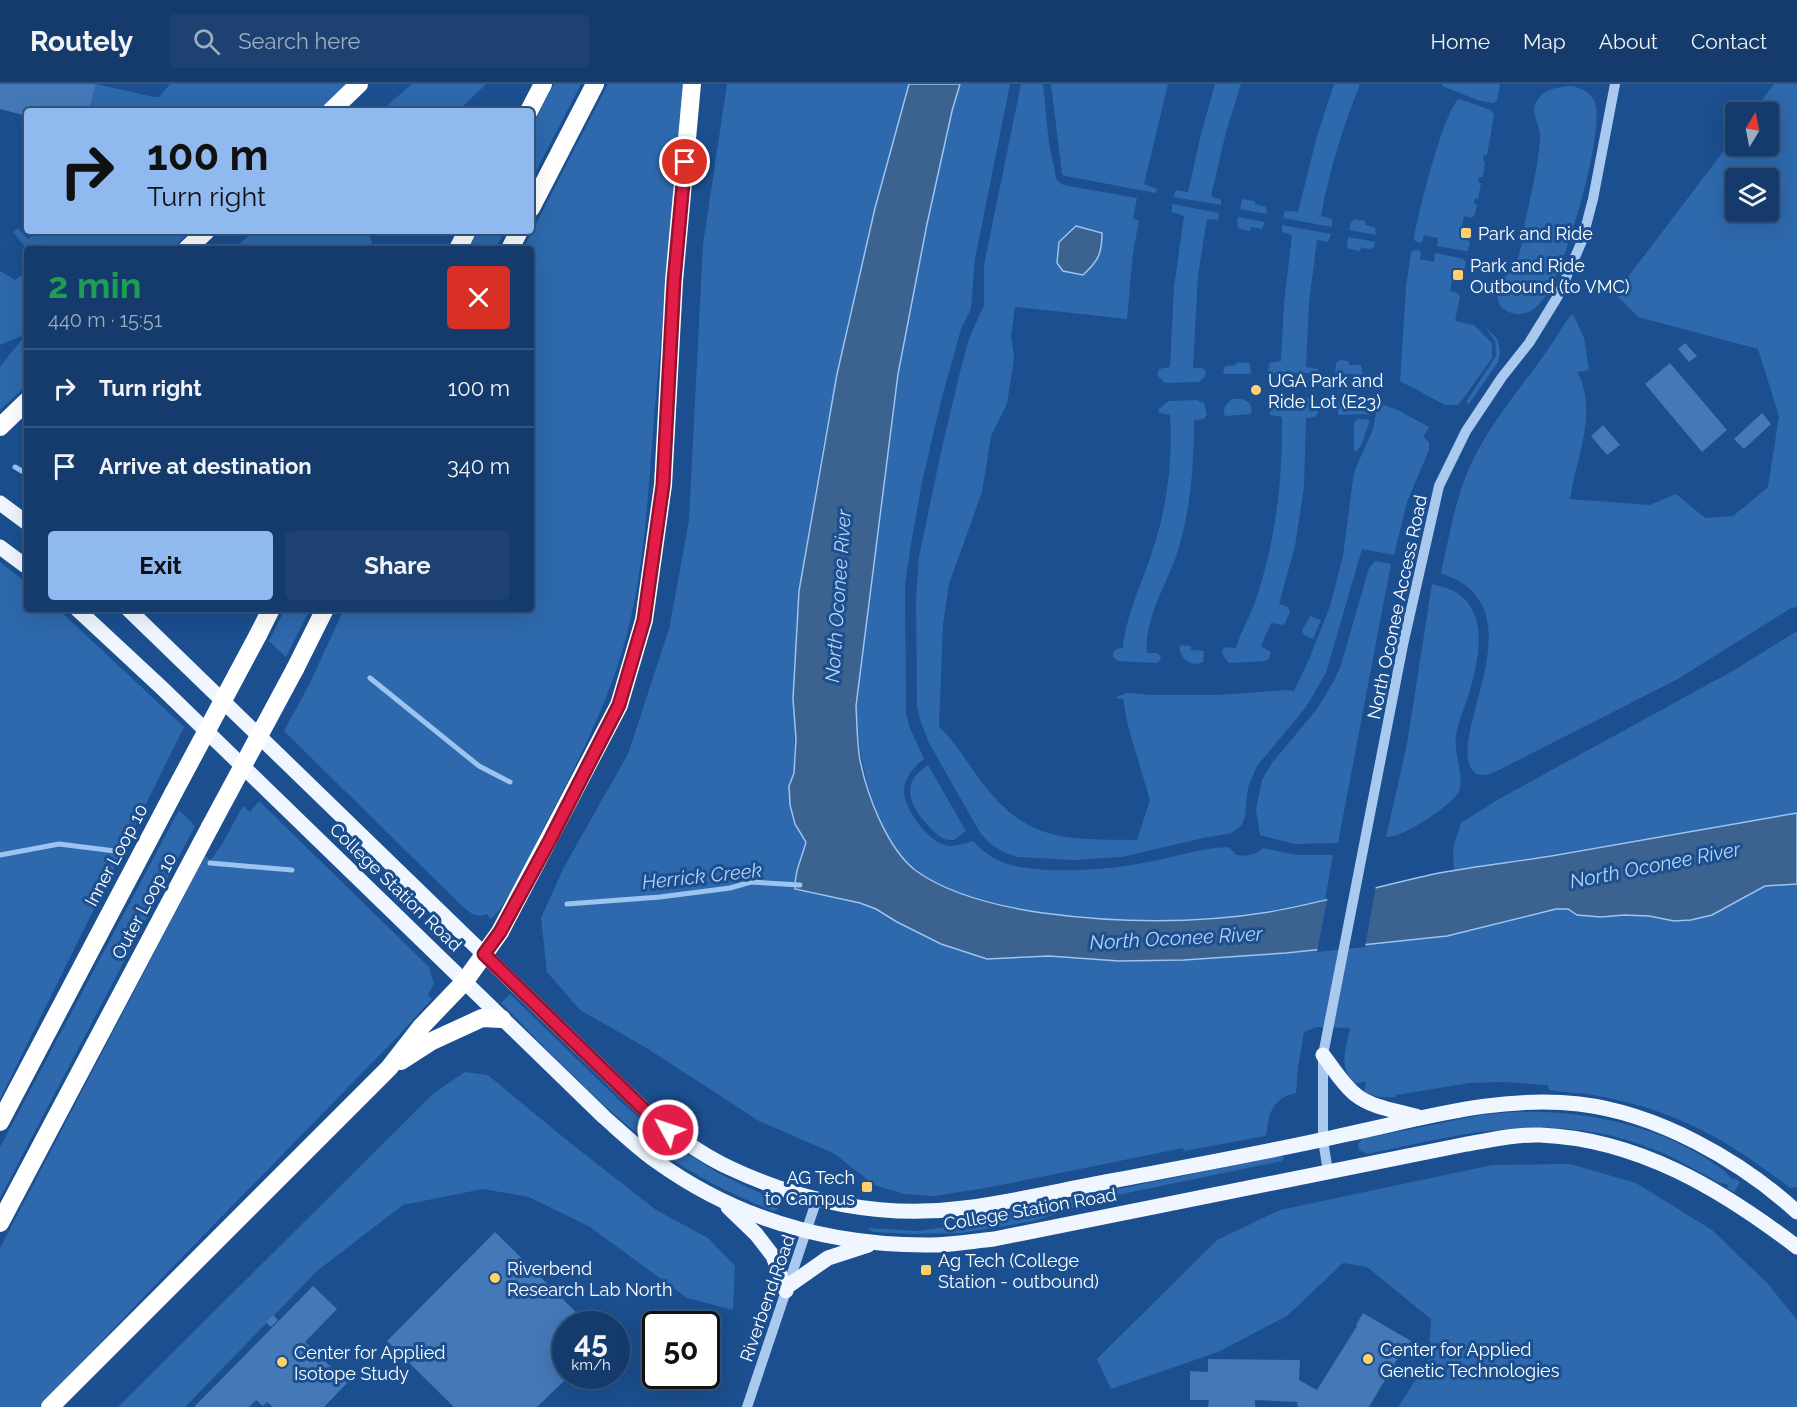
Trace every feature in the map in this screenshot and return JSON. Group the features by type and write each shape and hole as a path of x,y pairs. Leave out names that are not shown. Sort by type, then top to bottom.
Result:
{"highway":[{"path":"334,108 359,84"},
{"path":"531,108 543,84"},
{"path":"534,202 596,84"},
{"path":"50,1407 389,1068 421,1027 465,981 500,932 619,705 644,620 663,485 674,281 692,84"},
{"path":"190,246 203,234"},
{"path":"0,426 24,404"},
{"name":"Inner Loop 10","path":"0,1122 270,612"},
{"name":"Outer Loop 10","path":"0,1223 324,612"},
{"path":"389,1068 432,1041 482,1018 502,1019"}],"main road":[{"path":"0,503 24,521"},
{"path":"0,546 24,565"},
{"name":"College Station Road","path":"80,612 171,697 604,1117 656,1161 703,1191 770,1220 807,1232 874,1243 932,1245 994,1239 1500,1138 1538,1135 1574,1138 1605,1144 1677,1169 1747,1211 1797,1247"},
{"name":"College Station Road","path":"131,612 658,1123 694,1148 761,1181 817,1199 850,1206 887,1211 962,1209 1323,1140 1470,1107 1539,1101 1581,1104 1657,1124 1692,1140 1773,1190 1797,1212"},
{"path":"1323,1055 1347,1087 1357,1096 1367,1102 1421,1118"},
{"path":"720,1199 756,1234 773,1256 787,1289 828,1258 874,1243"}],"street":[{"name":"North Oconee Access Road","path":"1329,1172 1323,1140 1323,1055 1403,645 1439,486 1466,431 1502,377 1529,343 1558,296 1578,250 1593,199 1615,84"},
{"name":"Riverbend Road","path":"747,1407 817,1199"}],"shaded area":[{"path":"96,84 159,97 170,84 349,84 323,108 90,108"},
{"path":"412,84 486,84 461,108 384,108"},
{"path":"554,84 581,84 534,175 534,122"},
{"path":"608,84 684,84 644,537 627,634 612,683 581,755 521,875 491,919 487,914 479,916 473,914 461,905 284,731 309,685 343,612 534,612 534,246 525,246 531,234 534,234 534,228"},
{"path":"727,84 909,84 875,208 847,326 823,446 799,591 793,699 794,773 789,786 790,805 795,824 806,842 797,870 795,889 860,903 876,909 941,944 987,959 1049,956 1119,961 1184,960 1286,953 1447,936 1556,909 1568,909 1577,915 1649,916 1674,921 1712,915 1765,886 1797,884 1797,1187 1790,1188 1747,1156 1680,1120 1631,1103 1604,1097 1549,1090 1548,1085 1502,1082 1469,1083 1396,1095 1396,1097 1372,1095 1364,1092 1366,1083 1363,1081 1354,1083 1346,1070 1344,1057 1350,1028 1317,1027 1304,1032 1296,1093 1281,1099 1274,1107 1269,1116 1265,1136 1184,1151 1183,1148 986,1188 934,1196 904,1194 874,1185 835,1154 759,1121 645,1047 580,1010 547,972 541,918 564,867 628,754 669,629 689,520 703,244"},
{"path":"960,84 1010,84 975,259 971,309 961,329 941,401 922,482 905,585 906,712 909,726 924,759 906,780 904,790 908,807 919,825 934,840 950,846 973,841 998,860 1026,868 1086,870 1110,868 1229,847 1236,855 1253,854 1263,848 1297,855 1333,855 1325,900 1241,915 1157,921 1114,921 1030,911 988,901 939,884 907,862 895,849 886,833 866,778 860,751 856,706 898,374 927,224"},
{"path":"1021,84 1043,84 1049,144 1056,179 1068,186 1137,198 1133,219 1139,220 1133,253 1127,319 1015,307 1011,336 1014,358 1007,404 991,436 982,492 949,584 943,624 939,726 987,789 1004,807 1020,820 1054,835 1073,838 1137,840 1150,800 1128,726 1123,699 1115,698 1126,693 1217,695 1294,691 1330,606 1343,556 1354,472 1373,429 1378,403 1398,410 1429,427 1423,437 1429,442 1429,450 1407,502 1394,555 1362,549 1326,673 1306,707 1257,766 1248,787 1245,817 1241,826 1232,833 1122,857 1073,860 1018,857 1005,853 992,845 981,834 929,743 917,706 916,599 919,557 960,372 969,339 984,305 984,265"},
{"path":"1051,84 1168,84 1144,184 1157,189 1156,193 1062,174"},
{"path":"1215,84 1241,84 1226,132 1211,196 1221,200 1221,205 1173,197 1176,190 1188,192"},
{"path":"1334,84 1360,84 1337,149 1324,199 1321,216 1332,219 1332,227 1283,218 1285,211 1298,212 1317,136"},
{"path":"1442,84 1500,84 1497,101 1493,103 1480,101 1442,86"},
{"path":"1774,84 1797,84 1797,607 1791,608 1678,679 1495,772 1486,775 1476,774 1468,761 1468,742 1486,665 1489,638 1485,613 1470,589 1441,573 1456,505 1478,450 1570,316 1573,314 1584,338 1589,370 1577,372 1583,387 1586,419 1570,499 1650,505 1676,494 1705,518 1733,516 1768,487 1779,416 1758,349 1638,317 1615,294 1725,149 1725,156 1779,156 1779,102 1760,102"},
{"path":"1571,86 1589,93 1595,103 1597,119 1589,170 1563,258 1546,295 1530,311 1522,314 1511,313 1500,305 1497,296 1500,284 1516,261 1521,247 1539,148 1540,133 1534,109 1535,104 1541,95 1549,90"},
{"path":"1459,99 1491,110 1494,115 1487,155 1484,155 1483,177 1479,177 1478,182 1481,183 1478,199 1475,198 1474,204 1477,205 1475,214 1472,218 1464,216 1460,238 1467,239 1470,243 1468,251 1437,246 1438,238 1424,235 1422,243 1414,239 1439,142 1446,122"},
{"path":"1242,199 1255,201 1255,204 1266,207 1267,214 1240,209"},
{"path":"1172,204 1219,213 1218,220 1207,219 1198,275 1193,368 1202,368 1206,371 1205,377 1199,382 1165,383 1157,375 1159,369 1170,367 1174,287 1184,216 1172,212"},
{"path":"1238,217 1265,222 1262,229 1251,227 1250,231 1239,229"},
{"path":"1355,219 1365,221 1365,225 1375,227 1376,235 1349,230 1351,222"},
{"path":"1282,225 1331,234 1328,242 1317,240 1309,303 1306,367 1318,369 1318,373 1268,373 1269,363 1281,361 1284,304 1292,235 1282,232"},
{"path":"18,228 28,239 34,234 188,234 175,246 25,246 13,232"},
{"path":"250,234 369,234 373,246 237,246"},
{"path":"476,234 503,234 497,246 470,246"},
{"path":"1348,237 1375,242 1374,247 1361,248 1360,251 1349,249"},
{"path":"1421,251 1420,259 1434,262 1435,253 1464,259 1466,263 1464,270 1454,269 1450,291 1460,296 1455,321 1474,325 1492,343 1492,358 1457,405 1445,405 1400,381 1406,287 1411,252"},
{"path":"0,271 15,280 24,273 24,335 0,345"},
{"path":"1484,325 1498,340 1500,352 1498,362 1469,404 1466,402 1496,356 1495,341"},
{"path":"24,337 24,388 0,410 0,367"},
{"path":"1340,360 1349,361 1349,365 1361,365 1363,375 1335,373 1336,363"},
{"path":"1237,362 1250,363 1251,374 1223,374 1225,366 1236,365"},
{"path":"1310,398 1318,405 1318,413 1315,417 1306,418 1304,487 1295,546 1279,604 1288,607 1290,612 1284,625 1271,623 1261,646 1271,652 1269,659 1229,663 1223,656 1222,650 1226,647 1236,648 1257,596 1274,530 1280,485 1282,417 1270,415 1270,405 1276,399"},
{"path":"1233,399 1247,401 1251,406 1251,414 1225,416 1225,406"},
{"path":"1345,399 1373,402 1372,414 1338,415 1338,404"},
{"path":"1197,400 1204,403 1207,414 1204,419 1194,420 1192,468 1186,516 1175,560 1153,612 1147,639 1147,653 1157,653 1161,657 1157,663 1118,661 1113,657 1113,652 1123,648 1127,623 1148,564 1165,501 1171,450 1170,415 1159,413 1159,409 1169,401"},
{"path":"1357,419 1370,420 1361,446 1354,451 1354,423"},
{"path":"1375,561 1391,564 1338,843 1294,844 1260,835 1256,810 1262,780 1272,763 1317,709 1334,681 1341,665 1369,568"},
{"path":"0,562 24,581 24,612 61,612 184,727 0,1099"},
{"path":"1432,584 1461,596 1470,606 1476,618 1478,632 1477,660 1456,735 1460,788 1453,799 1425,821 1403,833 1386,837 1407,744"},
{"path":"284,612 308,612 286,657 269,641"},
{"path":"1310,616 1321,620 1313,639 1304,635 1302,631"},
{"path":"1797,631 1797,813 1454,871 1453,848 1461,823 1499,799 1736,669"},
{"path":"1181,645 1191,646 1191,650 1204,651 1203,662 1194,664 1184,659 1179,647"},
{"path":"928,765 966,831 954,840 942,838 936,833 920,816 912,801 910,793 914,779"},
{"path":"259,801 429,967 434,984 428,995 432,999 39,1407 0,1407 0,1248 205,856 211,860 243,806 250,812"},
{"path":"179,810 195,826 0,1198 0,1147"},
{"path":"510,994 620,1101 664,1139 718,1173 760,1193 777,1206 777,1210 773,1211 758,1205 702,1178 642,1137 579,1082 501,1003"},
{"path":"465,1072 488,1075 656,1210 708,1238 735,1266 733,1310 687,1298 590,1227 529,1197 483,1189 403,1205 317,1271 185,1407 118,1407 434,1093"},
{"path":"1514,1112 1569,1114 1624,1123 1676,1142 1723,1170 1733,1180 1734,1178 1740,1182 1734,1192 1727,1188 1729,1185 1718,1182 1653,1149 1616,1137 1580,1130 1545,1127 1475,1133 1367,1154 1359,1150 1358,1144 1362,1139 1481,1115"},
{"path":"1284,1157 1282,1161 1103,1198 1034,1221 961,1233 874,1232 867,1228 917,1231 940,1228"},
{"path":"1570,1164 1636,1183 1712,1230 1768,1284 1797,1320 1797,1407 1398,1407 1429,1359 1431,1319 1367,1267 1343,1263 1287,1316 1218,1352 1111,1389 1097,1359 1217,1240 1280,1210 1492,1165"}],"water":[{"name":"North Oconee River","path":"909,84 960,84 927,224 898,374 856,706 860,760 873,804 887,835 915,870 929,879 976,899 1027,910 1099,919 1156,921 1213,919 1290,908 1439,873 1797,813 1797,884 1765,886 1712,915 1691,920 1674,921 1649,916 1624,915 1601,917 1577,915 1568,909 1556,909 1447,936 1286,953 1184,960 1119,961 1049,956 987,959 941,944 876,909 860,903 795,889 797,870 806,842 795,824 790,805 789,786 794,773 796,739 793,699 799,591 837,374 875,208"},
{"path":"1076,226 1102,233 1098,257 1083,275 1063,271 1057,263 1059,242"}],"pier":[{"path":"1376,885 1365,947 1317,952 1328,896"}],"building":[{"path":"0,84 96,84 90,108 24,108 24,115 0,109"},
{"path":"1685,343 1697,356 1689,362 1678,349"},
{"path":"1670,363 1727,430 1702,452 1645,384"},
{"path":"1762,413 1771,424 1744,449 1734,439"},
{"path":"1603,425 1620,445 1607,455 1591,436"},
{"name":"Riverbend Research Lab North","path":"495,1232 575,1311 552,1311 552,1389 556,1389 537,1407 454,1407 387,1341"},
{"name":"Center for Applied Isotope Study","path":"313,1286 337,1309 305,1342 347,1383 324,1407 273,1407 267,1402 263,1406 256,1400 249,1407 194,1407"},
{"name":"Center for Applied Genetic Technologies","path":"1363,1313 1411,1341 1404,1353 1402,1351 1369,1407 1298,1407 1297,1402 1255,1400 1255,1407 1208,1407 1209,1400 1190,1400 1190,1371 1208,1372 1208,1359 1300,1360 1299,1380 1317,1390"},
{"path":"273,1315 278,1320 271,1327 266,1322"}],"waterway":[{"path":"15,467 24,472"},
{"path":"370,678 479,766 510,782"},
{"name":"Herrick Creek","path":"0,855 59,844 123,852"},
{"name":"Herrick Creek","path":"210,863 292,870"},
{"name":"Herrick Creek","path":"567,904 660,897 730,888 751,882 800,885"}],"place":[{"name":"Park and Ride","path":"1466,233"},
{"name":"Park and Ride Outbound (to VMC)","path":"1458,275"},
{"name":"UGA Park and Ride Lot (E23)","path":"1256,390"},
{"name":"AG Tech to Campus","path":"867,1187"},
{"name":"Ag Tech (College Station - outbound)","path":"926,1270"},
{"name":"Riverbend Research Lab North","path":"495,1278"},
{"name":"Center for Applied Genetic Technologies","path":"1368,1359"},
{"name":"Center for Applied Isotope Study","path":"282,1362"}],"route":[{"path":"668,1130 594,1062 484,954 500,932 551,838 619,705 644,620 663,485 674,281 685,162"}]}
